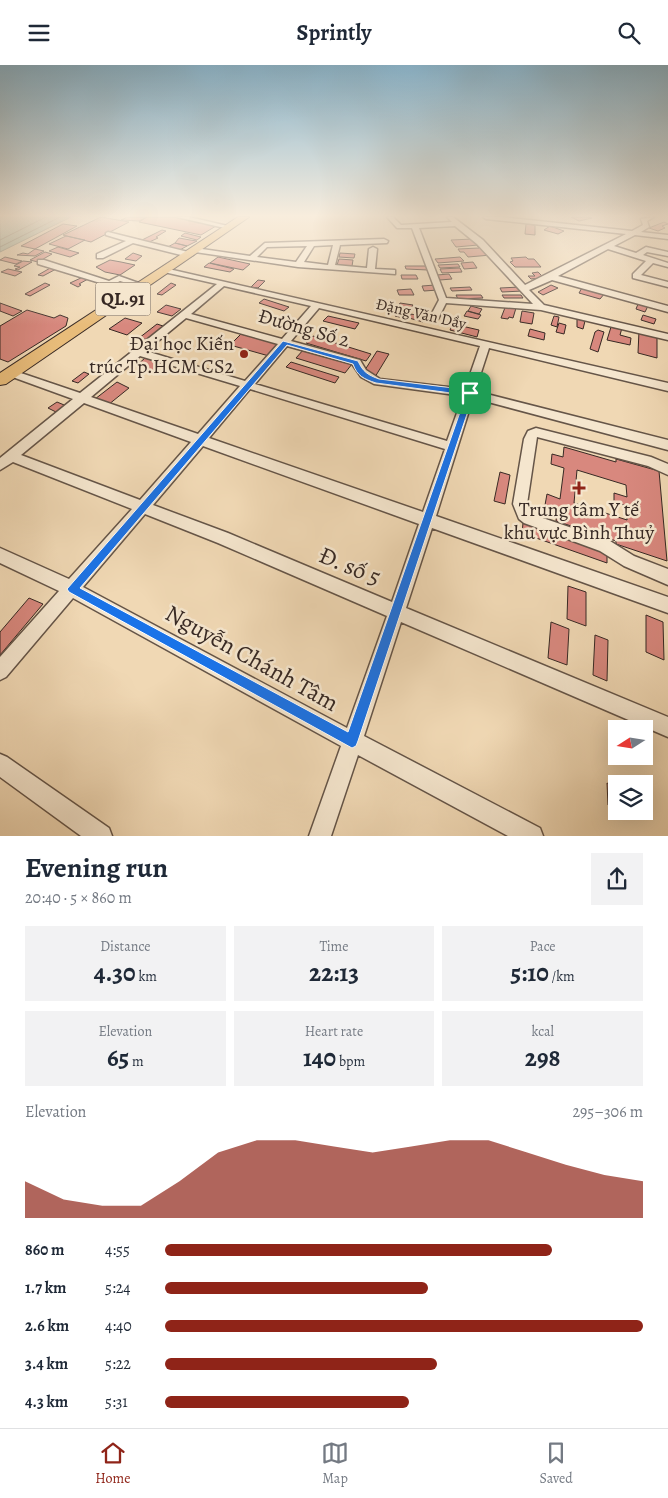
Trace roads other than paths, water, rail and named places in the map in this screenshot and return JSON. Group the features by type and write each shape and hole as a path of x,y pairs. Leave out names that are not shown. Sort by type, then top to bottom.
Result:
{"highway":[{"name":"QL.91","path":"6,377 192,253"}],"street":[{"path":"100,256 106,253"},
{"path":"192,253 298,265 392,272"},
{"path":"251,259 257,253"},
{"path":"298,265 306,253"},
{"path":"331,268 334,253"},
{"path":"371,271 373,253"},
{"path":"425,253 443,300 435,317"},
{"path":"490,253 541,307"},
{"path":"524,289 596,253"},
{"path":"627,253 668,265"},
{"path":"637,256 641,253"},
{"path":"651,261 636,276 668,285"},
{"path":"41,262 110,284 119,278 143,286"},
{"name":"Đặng Văn Dầy","path":"167,270 668,387"},
{"path":"550,277 668,309"},
{"path":"6,460 223,283"},
{"path":"443,300 541,307 668,337"},
{"path":"0,671 317,305"},
{"name":"Đường Số 2","path":"186,315 356,362 358,371 366,377 378,381 470,393 668,445"},
{"path":"320,835 428,519 485,345"},
{"path":"139,352 452,447"},
{"path":"6,377 83,398 200,441 428,519 668,605"},
{"path":"668,470 652,462 536,432 532,434 530,439 520,504 524,515 529,519 606,546 629,561 668,577"},
{"name":"Đ. số 5","path":"6,460 144,506 668,727"},
{"name":"Nguyễn Chánh Tâm","path":"0,555 72,589 352,741 532,835"},
{"path":"0,764 101,835"}],"place":[{"name":"Đại học Kiến trúc Tp.HCM CS2","path":"244,354"},
{"name":"Trung tâm Y tế khu vực Bình Thuỷ","path":"579,488"}]}
